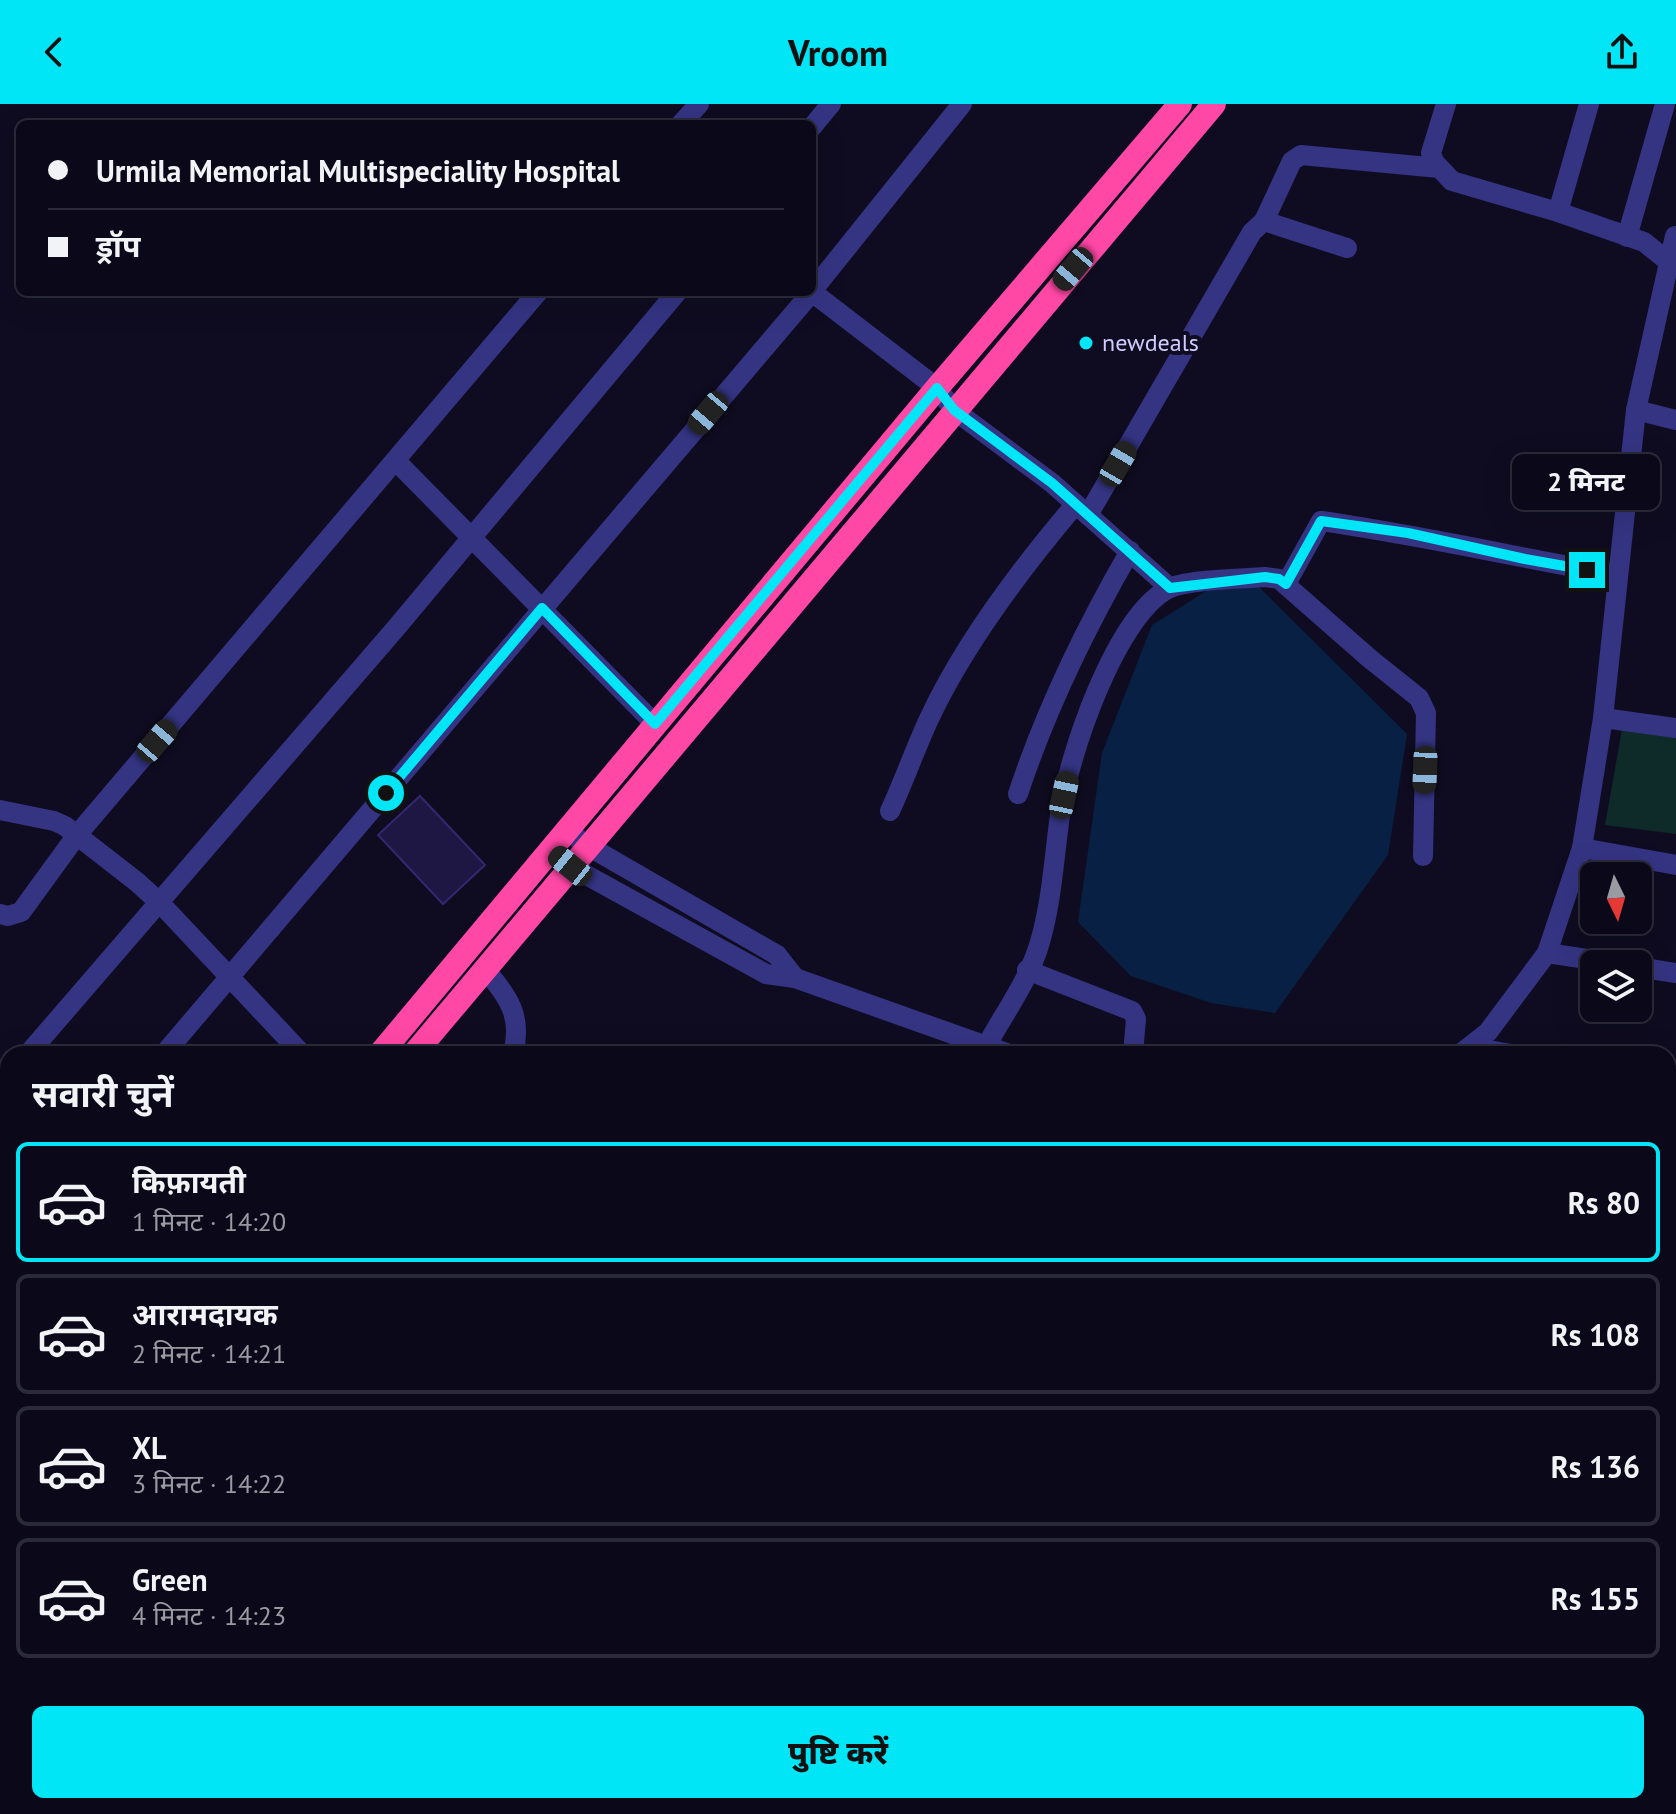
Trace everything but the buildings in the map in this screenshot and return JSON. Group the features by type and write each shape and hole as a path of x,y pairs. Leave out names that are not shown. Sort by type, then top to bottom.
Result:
{"highway":[{"path":"387,1046 937,388 1180,104"},
{"path":"421,1046 1213,104"}],"street":[{"path":"685,120 699,104"},
{"path":"816,122 831,104"},
{"path":"816,286 962,104"},
{"path":"1446,104 1431,153 1439,168 1452,181 1558,212 1636,240 1672,263"},
{"path":"1558,212 1589,104"},
{"path":"1636,240 1665,104"},
{"path":"890,811 928,720 951,679 1041,545 1082,510 1252,232 1264,221 1292,161 1301,155 1439,168"},
{"path":"1264,221 1347,248"},
{"path":"1481,1046 1547,953 1582,848 1603,718 1636,410 1676,236 1636,240"},
{"path":"816,295 937,388 954,410 1052,483 1170,588"},
{"path":"0,914 8,916 21,912 77,835 535,296"},
{"path":"35,1046 396,628 674,296"},
{"path":"171,1046 809,296"},
{"path":"1636,410 1676,420"},
{"path":"396,461 655,724"},
{"path":"1286,584 1321,521 1408,533 1525,559 1618,575"},
{"path":"1018,794 1053,700 1097,609 1130,551"},
{"path":"550,850 570,866 766,974 795,978 987,1045 1039,947 1047,915 1060,814 1078,744 1119,644 1138,614 1170,588 1265,577 1279,579 1286,584 1424,704 1423,856"},
{"path":"1603,718 1676,728"},
{"path":"0,810 54,821 77,835 160,903 295,1046"},
{"path":"566,830 588,846 777,955 795,978"},
{"path":"1582,848 1676,865"},
{"path":"1547,953 1580,958"},
{"path":"484,968 505,994 515,1014 514,1046"},
{"path":"1652,969 1676,973"},
{"path":"1027,970 1132,1011 1136,1019 1134,1046"}],"green space":[{"path":"1623,724 1676,732 1676,834 1605,825"}],"water":[{"path":"1256,584 1407,734 1388,855 1275,1013 1211,1003 1131,976 1078,922 1102,753 1152,625 1216,585"}],"place":[{"name":"newdeals","path":"1086,343"}],"route":[{"path":"386,793 542,608 655,724 937,388 954,410 1052,483 1170,588 1265,577 1279,579 1286,584 1321,521 1408,533 1587,570"}]}
